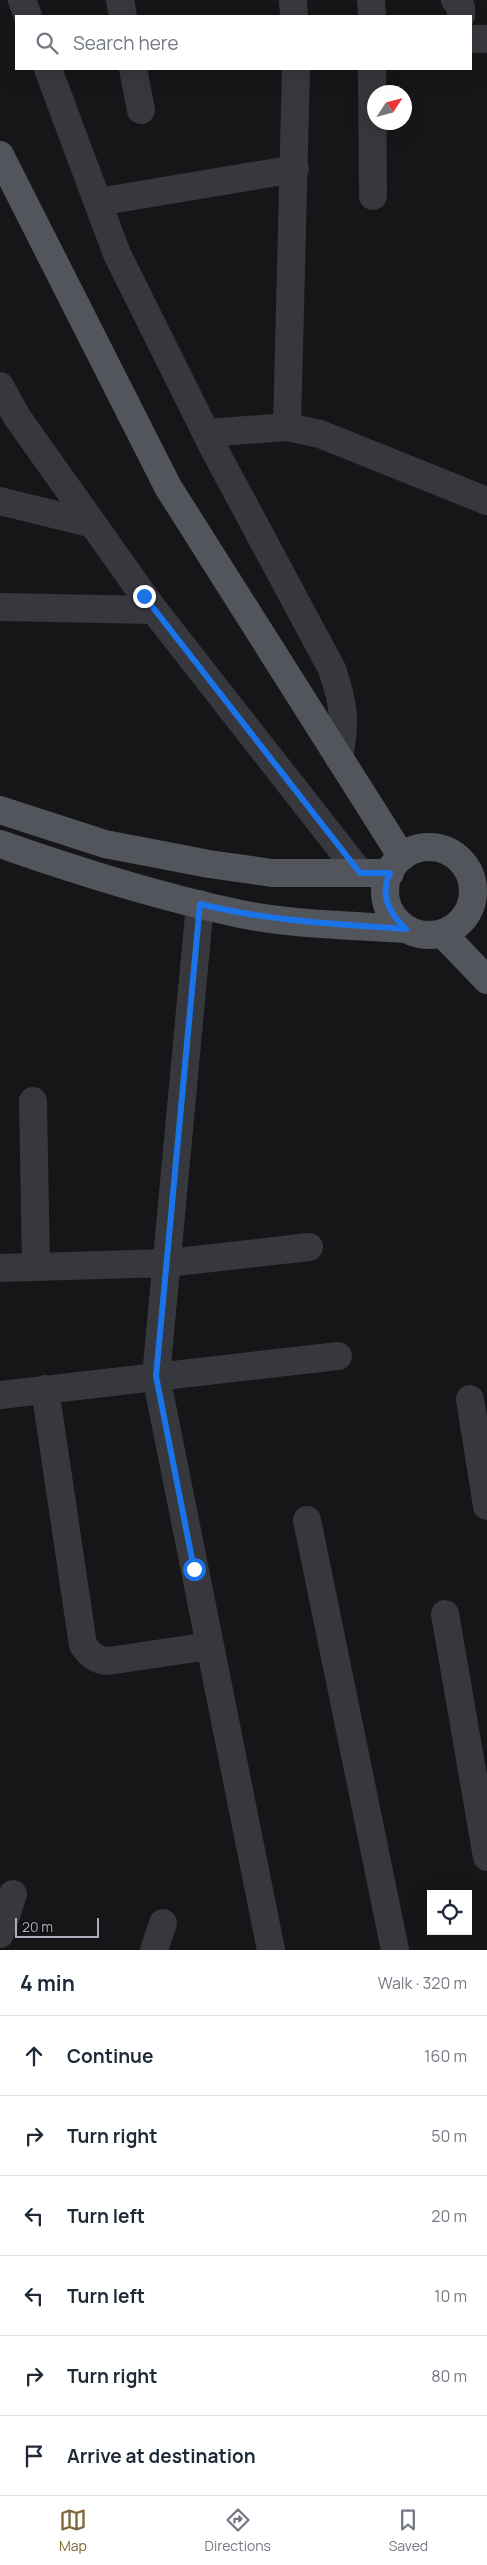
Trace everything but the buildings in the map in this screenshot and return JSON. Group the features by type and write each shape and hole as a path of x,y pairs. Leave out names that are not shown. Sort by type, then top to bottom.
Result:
{"main road":[{"path":"0,155 168,487 339,758 396,865"},
{"path":"0,810 105,844 209,864 272,873 360,873 396,865"},
{"path":"0,844 77,871 237,914 286,920 406,929 420,935 450,931 462,921 470,908 480,901 472,878 464,864 453,854 427,847 413,850 396,865 385,893 388,906 394,918 406,929"},
{"path":"442,933 487,980"}],"street":[{"path":"22,0 28,15"},
{"path":"120,0 123,15"},
{"path":"293,0 294,15"},
{"path":"371,0 372,15"},
{"path":"455,0 461,7 461,15"},
{"path":"472,39 487,39"},
{"path":"48,70 117,254 206,433 332,669 342,697 345,725 339,758"},
{"path":"133,70 141,110"},
{"path":"287,427 295,169 296,70"},
{"path":"372,70 373,196"},
{"path":"98,202 295,169"},
{"path":"0,386 17,417 154,610 360,873"},
{"path":"206,433 287,427 320,434 487,501"},
{"path":"0,501 94,524"},
{"path":"0,606 154,610"},
{"path":"200,904 156,1376 271,1950"},
{"path":"33,1101 36,1267"},
{"path":"0,1268 168,1263 310,1248"},
{"path":"0,1395 338,1356"},
{"path":"45,1389 84,1645 89,1654 99,1660 108,1661 210,1646"},
{"path":"470,1399 487,1506"},
{"path":"307,1520 395,1950"},
{"path":"445,1614 487,1857"},
{"path":"0,1934 13,1894"},
{"path":"154,1950 163,1924"}],"route":[{"path":"144,596 360,873 390,873 385,893 388,906 394,918 406,929 286,920 237,914 200,904 156,1376 194,1569"}]}
